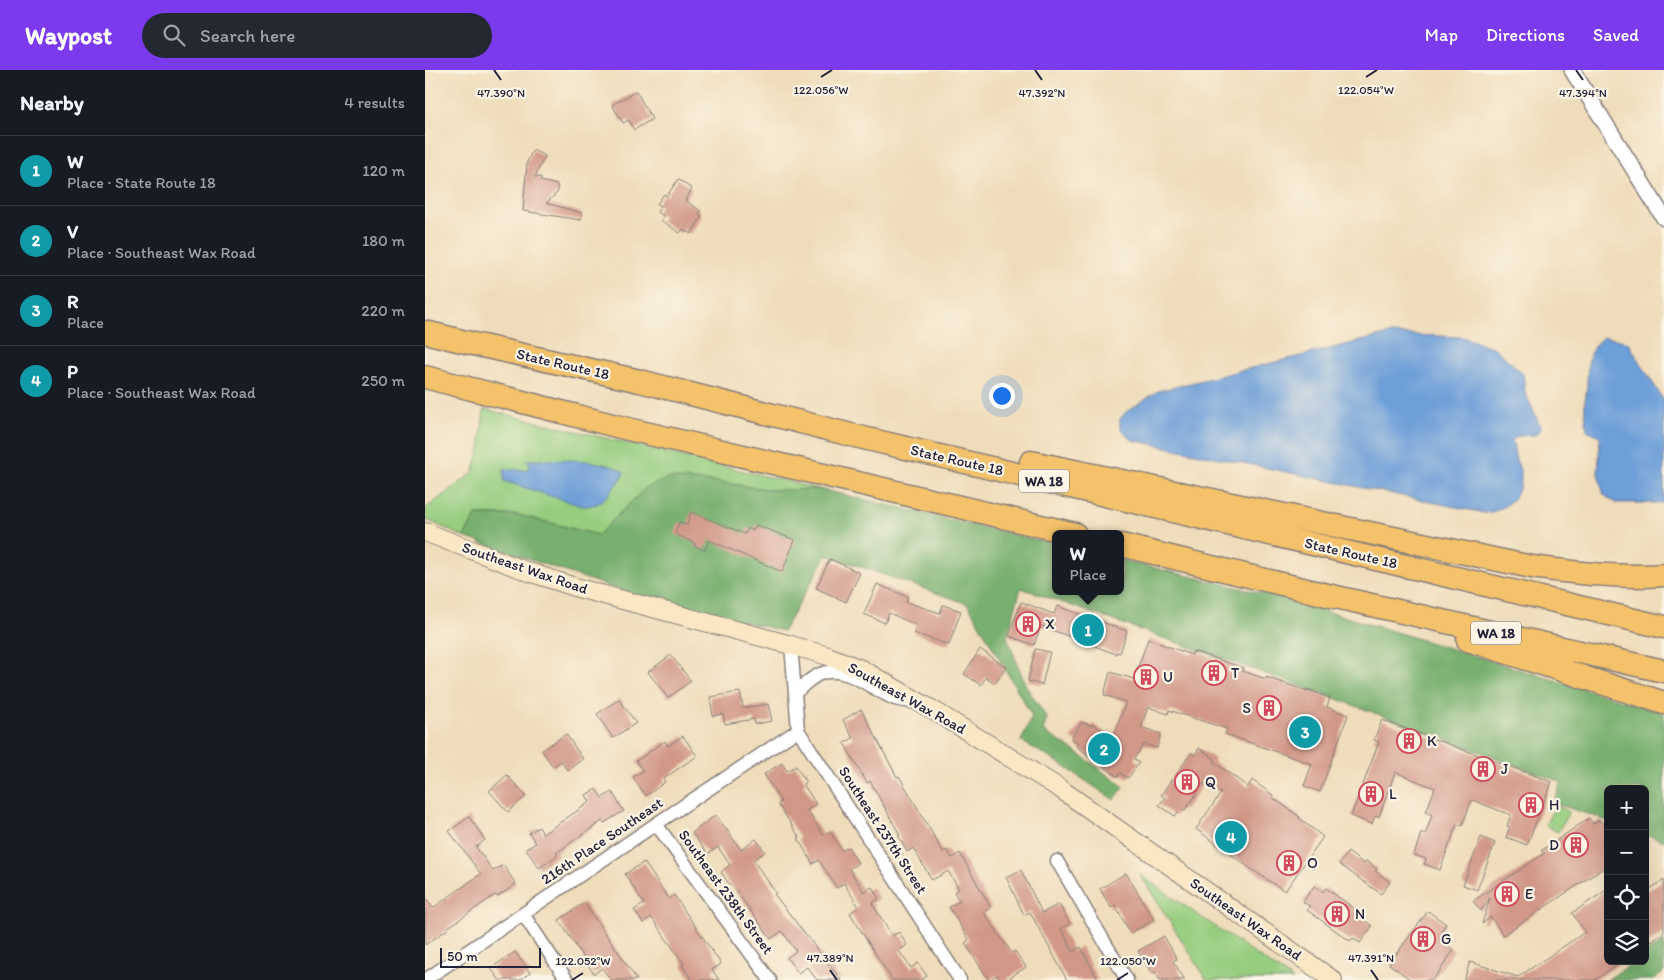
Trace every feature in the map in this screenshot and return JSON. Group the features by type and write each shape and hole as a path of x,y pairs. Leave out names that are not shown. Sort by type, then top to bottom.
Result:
{"highway":[{"name":"State Route 18","path":"425,332 640,381 855,436 1664,627"},
{"path":"425,377 624,428 1058,530"},
{"path":"855,436 1032,462 1532,567 1590,574 1664,575"},
{"name":"WA 18","path":"1124,546 1327,595 1664,671"},
{"path":"1327,595 1664,703"}],"main road":[{"name":"Southeast Wax Road","path":"425,532 529,572 578,588 791,645 828,656 861,669 921,703 1059,788 1333,980"}],"street":[{"path":"1572,70 1664,218"},
{"name":"Southeast 237th Street","path":"791,645 799,730 960,980"},
{"path":"795,693 819,674 829,671 843,673 896,700 921,703"},
{"name":"216th Place Southeast","path":"425,980 799,730"},
{"name":"Southeast 238th Street","path":"657,824 770,980"},
{"path":"1057,861 1127,980"},
{"path":"523,914 567,980"}],"green space":[{"path":"484,409 819,489 773,490 718,482 645,488 598,535 518,515 476,515 464,537 425,519 425,509 473,473 480,449"},
{"path":"668,478 718,482 773,490 819,489 1052,543 1052,595 1124,595 1124,561 1283,598 1664,713 1664,841 1649,835 1649,785 1604,785 1604,820 1554,803 1561,782 1329,696 1021,588 1007,637 1026,686 1047,718 1043,731 1124,787 1114,800 1059,763 1021,741 1032,716 968,604 827,555 783,631 643,598 464,537 476,515 518,515 598,535 645,488"},
{"path":"1556,805 1569,812 1558,832 1545,825"},
{"path":"1140,875 1293,980 1207,980"},
{"path":"1664,941 1664,972 1653,980 1607,980 1629,965 1649,965 1649,951"}],"water":[{"path":"1389,334 1462,337 1495,348 1523,374 1525,392 1541,428 1535,435 1518,436 1512,440 1521,479 1517,494 1506,505 1492,512 1484,513 1132,440 1120,428 1120,419 1126,412 1158,391"},
{"path":"1603,337 1621,340 1629,344 1664,401 1664,503 1616,503 1604,495 1598,474 1600,436 1587,430 1585,407 1589,358 1594,347"},
{"path":"526,460 590,462 614,467 624,472 621,479 607,496 597,504 582,506 504,481 504,469 525,470 530,467"}],"building":[{"path":"636,91 652,119 634,130 629,120 623,123 612,105"},
{"path":"533,150 545,156 535,177 541,177 541,181 557,185 558,192 546,203 582,213 581,220 523,211 527,162"},
{"path":"678,179 692,189 685,200 701,211 699,214 702,216 691,234 683,229 680,233 661,220 664,216 657,212 661,206 657,204 664,194 667,196"},
{"path":"691,512 745,534 748,528 753,531 756,525 795,540 782,572 709,540 705,550 694,546 695,543 675,534 679,522 687,525"},
{"path":"830,559 860,573 846,602 816,588"},
{"path":"877,584 908,597 906,602 940,613 943,605 961,611 949,645 914,633 916,625 889,613 885,623 864,614"},
{"path":"1021,602 1054,614 1057,606 1127,631 1120,653 1116,652 1116,654 1041,626 1034,645 1009,636"},
{"path":"1148,639 1192,655 1193,651 1243,668 1242,671 1307,691 1307,689 1330,698 1327,707 1348,715 1320,792 1304,786 1312,764 1225,734 1227,729 1169,710 1168,714 1148,707 1141,727 1161,734 1157,748 1144,744 1134,759 1139,763 1128,778 1120,773 1118,777 1076,746 1078,743 1071,738 1082,722 1092,726 1093,724 1113,738 1126,702 1104,695 1110,672 1134,679"},
{"path":"980,649 1006,667 995,683 986,677 981,685 964,674"},
{"path":"1035,649 1050,652 1042,685 1028,681"},
{"path":"671,655 691,681 668,698 648,672"},
{"path":"740,692 743,708 768,704 772,721 755,724 754,719 725,724 723,714 713,716 710,697"},
{"path":"619,699 636,723 613,738 597,714"},
{"path":"861,709 897,777 899,776 943,852 947,850 952,858 960,853 991,908 984,913 1012,953 1015,951 1026,967 1006,980 1000,980 997,975 989,980 965,943 969,940 949,907 960,901 954,892 959,889 948,871 932,880 913,848 907,852 898,835 900,835 870,781 867,783 844,743 853,738 843,720"},
{"path":"1382,720 1552,782 1527,845 1506,837 1510,827 1507,826 1511,815 1472,800 1462,826 1457,824 1440,870 1424,864 1426,859 1414,855 1421,833 1425,835 1432,815 1426,812 1435,788 1395,772 1379,817 1375,816 1372,824 1351,816 1379,742 1374,740"},
{"path":"566,734 583,759 567,770 561,761 553,767 542,750"},
{"path":"683,736 697,756 663,779 665,782 646,796 633,777 643,771 636,761 665,741 668,746"},
{"path":"1199,748 1215,759 1214,762 1248,787 1252,780 1273,795 1272,797 1300,817 1323,837 1285,891 1196,829 1221,793 1204,783 1185,810 1179,811 1175,816 1159,805 1165,798 1161,795 1171,780 1191,753 1195,755"},
{"path":"782,763 787,771 796,766 806,782 803,784 816,804 807,810 823,835 830,831 842,851 848,847 858,863 849,869 864,892 872,887 879,899 872,903 892,936 899,932 907,945 899,951 911,968 918,963 927,976 921,980 892,980 850,913 859,907 844,883 837,888 819,860 813,864 798,839 800,838 778,804 781,802 764,774"},
{"path":"507,775 526,796 508,812 489,791"},
{"path":"596,789 602,798 612,792 624,811 604,823 602,821 556,853 558,855 539,868 526,849 536,843 529,833 539,827 543,834 590,802 586,795"},
{"path":"716,815 741,850 756,839 765,852 753,860 776,893 774,894 841,980 817,980 807,967 798,973 787,958 796,951 782,931 771,939 730,885 721,872 730,865 718,847 708,854 692,833"},
{"path":"469,817 485,840 476,847 493,871 503,865 516,884 497,897 495,895 425,945 425,897 433,908 481,874 449,831"},
{"path":"1589,818 1593,824 1600,820 1604,826 1604,844 1602,846 1604,849 1604,868 1503,935 1491,917 1482,924 1490,898 1481,911 1473,901 1545,853 1541,851"},
{"path":"1481,837 1495,843 1477,890 1463,885"},
{"path":"1348,852 1364,864 1366,861 1377,869 1375,871 1390,882 1381,894 1339,864"},
{"path":"644,862 669,899 674,895 721,964 712,970 719,980 692,980 682,965 684,964 651,917 643,923 634,910 644,904 625,874"},
{"path":"1021,870 1042,913 1059,904 1070,924 1061,929 1073,951 1081,947 1098,980 1067,980 1030,912 1024,915 1006,877"},
{"path":"1126,873 1154,920 1130,933 1115,905 1111,908 1100,889"},
{"path":"1664,880 1664,932 1649,942 1649,920 1649,889"},
{"name":"N","path":"1314,886 1323,892 1326,888 1366,917 1364,920 1372,926 1360,943 1353,938 1350,941 1307,910 1310,906 1303,902"},
{"path":"1604,892 1604,965 1617,965 1595,980 1464,980 1470,962 1518,977 1585,932 1572,913"},
{"path":"584,903 637,980 611,980 602,968 594,974 559,920"},
{"name":"G","path":"1428,911 1446,924 1441,931 1443,933 1439,940 1454,950 1433,980 1411,980 1389,964"},
{"path":"1164,936 1177,959 1173,961 1185,980 1160,980 1155,972 1152,974 1138,951"},
{"path":"515,952 530,973 520,980 499,980 491,968"}],"place":[{"name":"X","path":"1028,624"},
{"name":"W","path":"1088,630"},
{"name":"T","path":"1214,673"},
{"name":"U","path":"1146,677"},
{"name":"S","path":"1269,708"},
{"name":"R","path":"1305,732"},
{"name":"K","path":"1409,741"},
{"name":"V","path":"1104,749"},
{"name":"J","path":"1483,769"},
{"name":"Q","path":"1187,782"},
{"name":"L","path":"1371,794"},
{"name":"H","path":"1531,805"},
{"name":"P","path":"1231,837"},
{"name":"D","path":"1576,845"},
{"name":"O","path":"1289,863"},
{"name":"E","path":"1507,894"},
{"name":"N","path":"1337,914"},
{"name":"G","path":"1423,939"}]}
